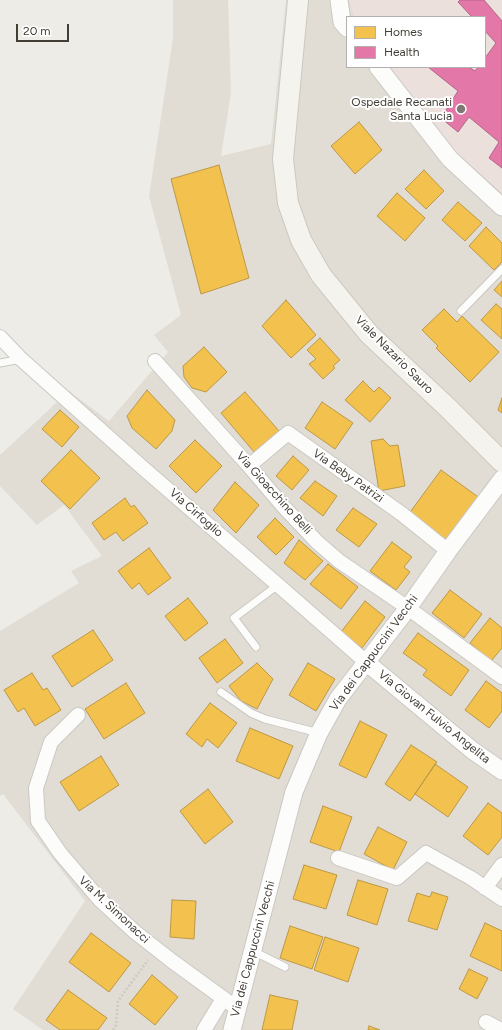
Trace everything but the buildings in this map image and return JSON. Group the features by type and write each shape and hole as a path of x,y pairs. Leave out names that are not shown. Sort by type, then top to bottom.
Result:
{"main road":[{"name":"Viale Nazario Sauro","path":"298,0 283,159 288,203 301,240 321,275 369,334 447,407 502,462"}],"street":[{"path":"339,0 342,22 346,27"},
{"path":"379,68 450,159 502,207"},
{"name":"Via Cirfoglio","path":"0,337 24,362 143,468 366,662"},
{"name":"Via Gioacchino Belli","path":"155,361 284,506 323,547 362,578 408,608 502,677"},
{"name":"Via Beby Patrizi","path":"250,466 288,433 390,505 448,551"},
{"name":"Via dei Cappuccini Vecchi","path":"232,1030 294,792 319,733 338,699 408,608 448,551 502,479"},
{"name":"Via Giovan Fulvio Angelita","path":"366,662 472,750 502,771"},
{"name":"Via M. Simonacci","path":"78,716 51,742 36,788 38,821 60,853 100,900 156,949 238,1009"},
{"path":"338,858 397,878 426,853 502,899"},
{"path":"485,888 502,865"},
{"path":"204,1030 223,999"},
{"path":"486,1022 501,1030"}],"lane":[{"path":"461,311 502,269"},
{"path":"0,363 24,362"},
{"path":"256,647 234,618 278,584"},
{"path":"221,692 251,713 265,719 319,733"},
{"path":"253,951 285,967"}],"path":[{"path":"113,1030 116,1025 118,1001 156,949"}],"shaded area":[{"path":"173,0 228,0 231,93 221,156 271,144 286,0 502,0 502,1030 43,1030 13,1009 85,901 3,794 0,796 0,631 79,583 71,571 102,556 64,505 37,525 0,486 0,455 69,391 109,421 168,352 154,335 181,315 149,196 173,38"},
{"name":"Ospedale Recanati Santa Lucia","path":"349,0 502,0 502,193 454,152 387,68 486,68 486,16 354,16"}],"place":[{"name":"Ospedale Recanati Santa Lucia","path":"461,109"}]}
